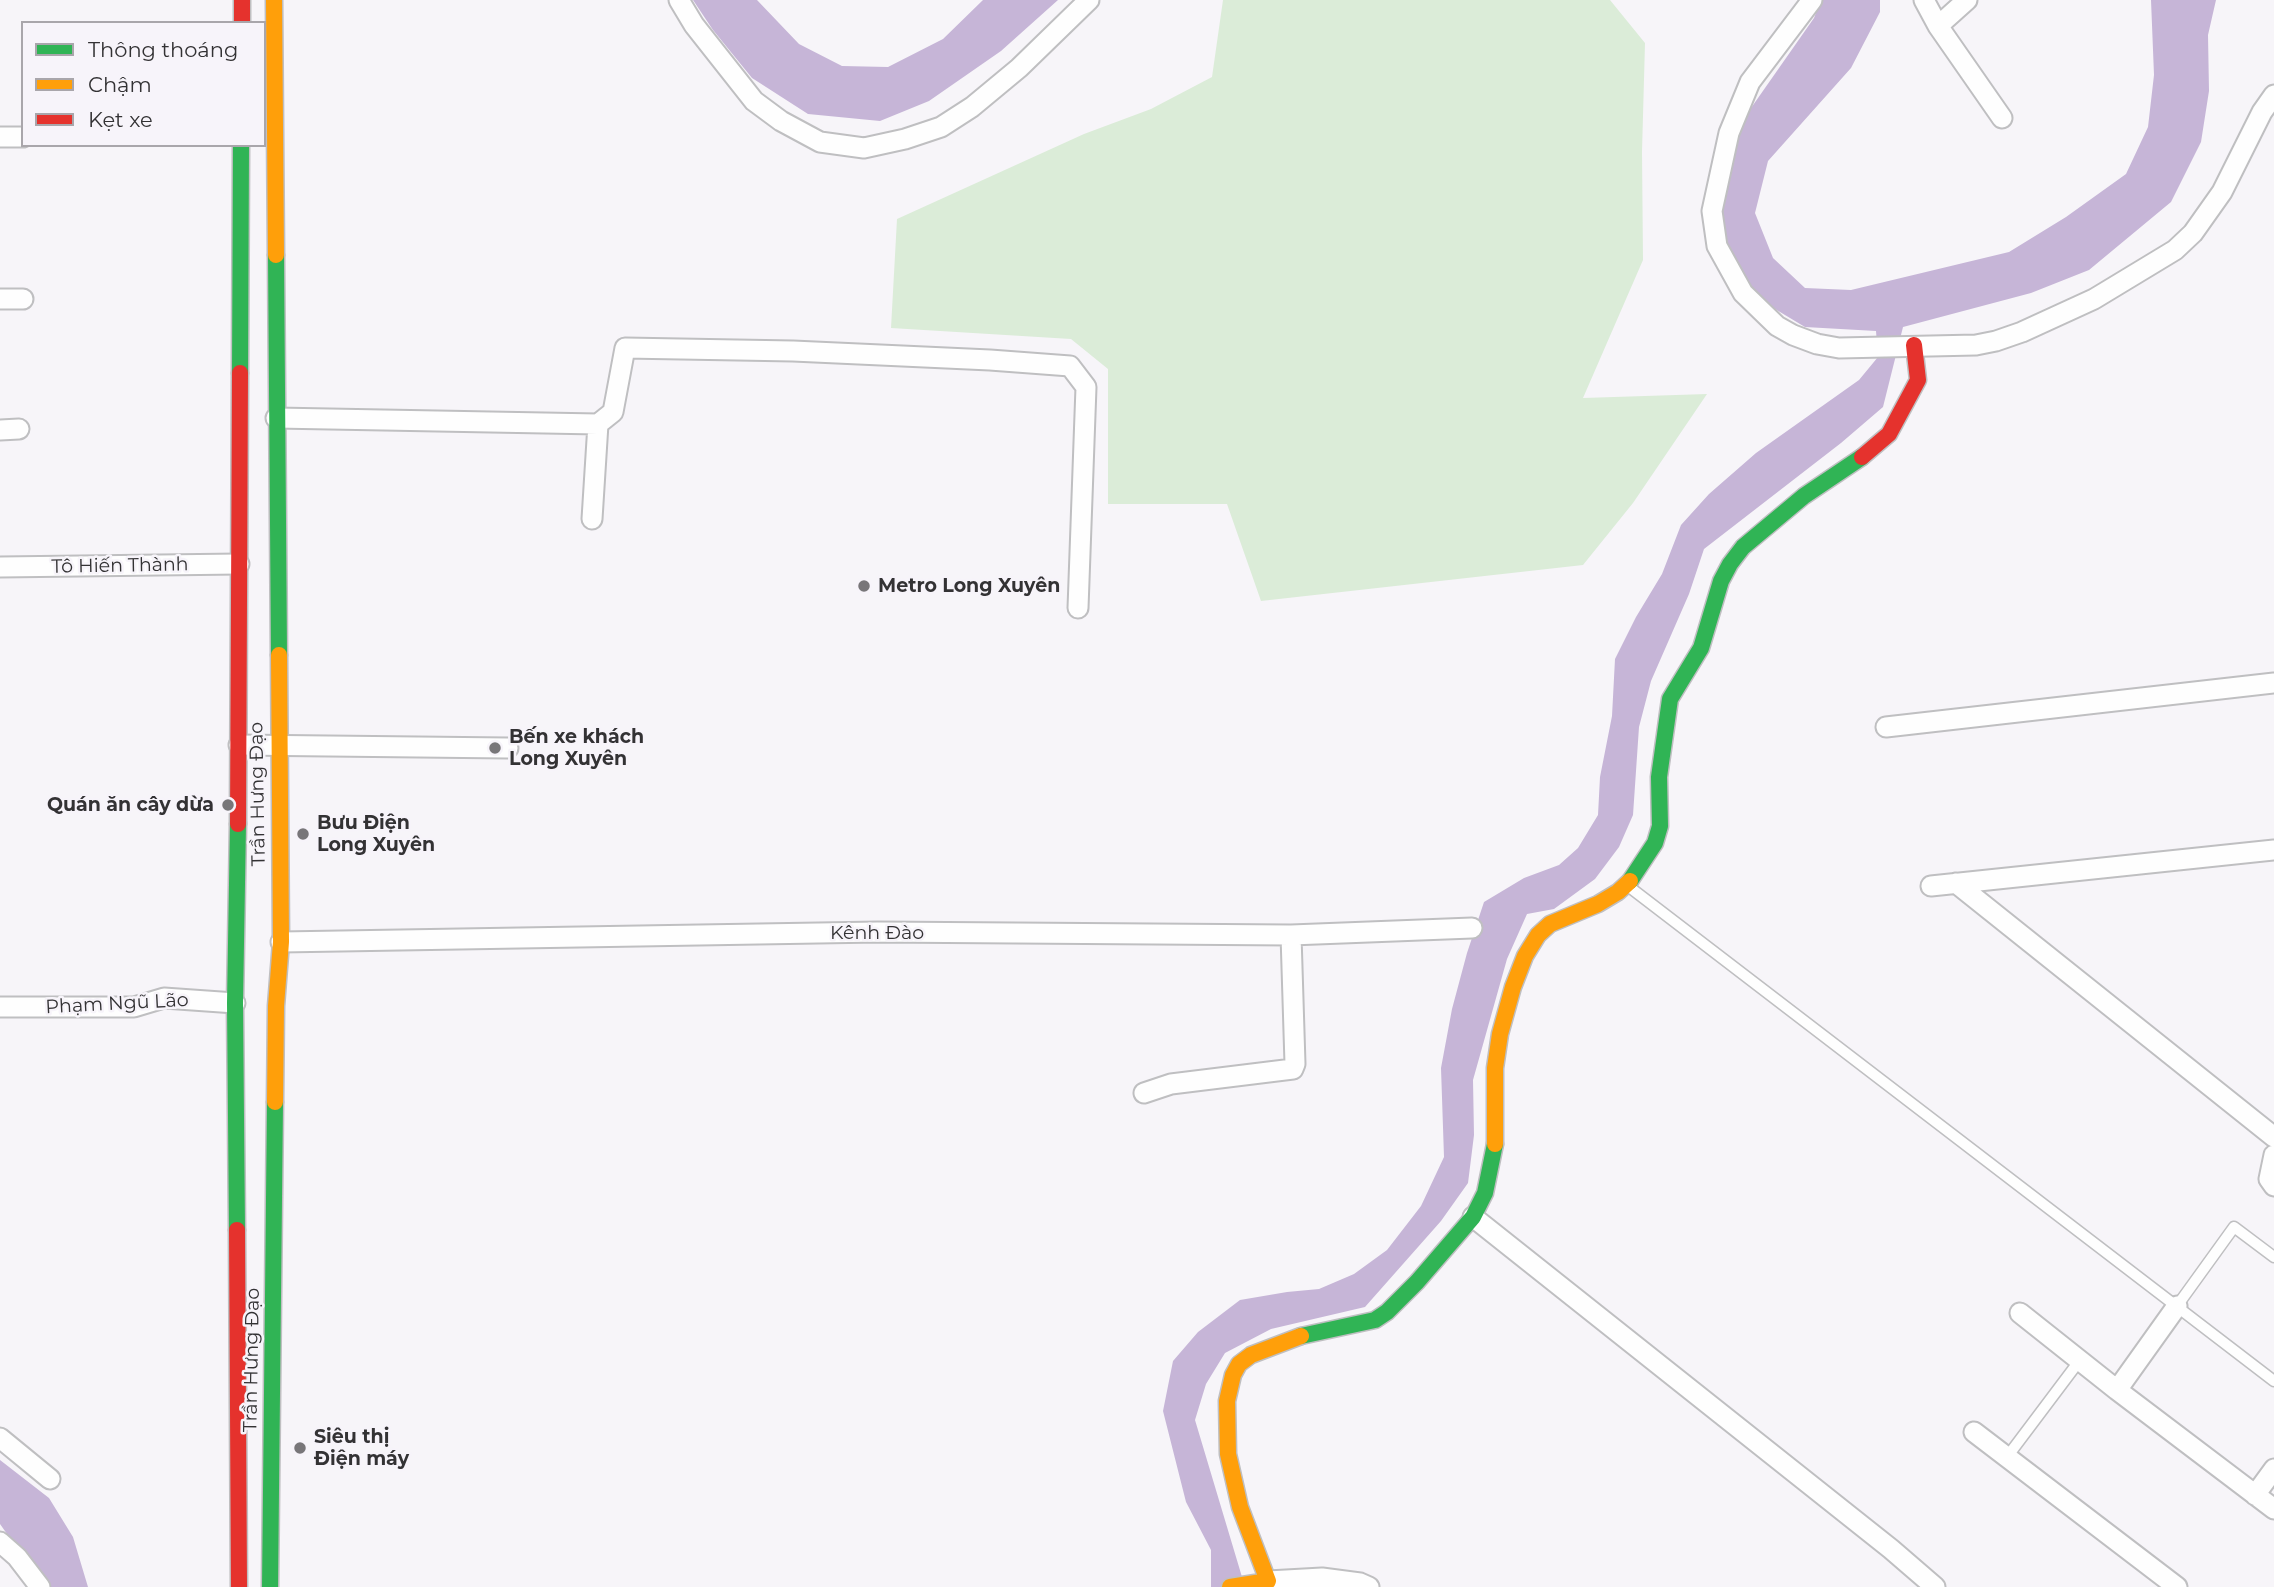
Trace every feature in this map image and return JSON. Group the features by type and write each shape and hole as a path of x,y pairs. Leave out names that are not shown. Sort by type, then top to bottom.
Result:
{"main road":[{"path":"242,0 242,21"},
{"name":"Trần Hưng Đạo","path":"239,1587 256,1004 281,942 274,0"},
{"name":"Trần Hưng Đạo","path":"241,147 239,745 256,1004 270,1587"},
{"path":"1230,1587 1261,1581 1228,1454 1227,1401 1239,1364 1251,1355 1309,1333 1375,1320 1387,1312 1417,1282 1473,1217 1485,1193 1496,1141 1495,1068 1500,1034 1525,956 1538,935 1550,923 1598,904 1628,885 1655,843 1660,826 1659,777 1670,699 1701,648 1721,581 1743,547 1804,496 1876,447 1889,434 1918,380 1911,346"}],"street":[{"path":"679,0 694,25 754,101 781,121 820,142 864,148 905,139 941,127 972,107 1019,68 1089,0"},
{"path":"1812,0 1750,82 1728,133 1712,211 1717,246 1735,281 1759,310 1777,326 1817,344 1839,348 1976,345 2022,332 2094,299 2175,250 2193,233 2222,192 2262,112 2274,95"},
{"path":"1924,0 1938,26 2002,118"},
{"path":"1938,26 1968,0"},
{"path":"0,136 21,137"},
{"path":"0,299 23,299"},
{"path":"276,418 598,424 613,412 625,348 793,351 1070,366 1086,387 1078,608"},
{"path":"592,519 598,424"},
{"name":"Tô Hiến Thành","path":"0,567 239,564"},
{"path":"1886,727 2274,683"},
{"path":"239,745 508,748"},
{"path":"1931,886 2274,849"},
{"path":"1956,883 2274,1137"},
{"name":"Kênh Đào","path":"281,942 878,932 1291,935 1472,928"},
{"path":"1144,1093 1171,1084 1293,1069 1291,935"},
{"name":"Phạm Ngũ Lão","path":"0,1007 134,1007 164,998 256,1004"},
{"path":"2274,1155 2269,1179 2274,1186"},
{"path":"1473,1217 1870,1532 1935,1587"},
{"path":"2117,1390 2177,1306"},
{"path":"2021,1313 2274,1509"},
{"path":"1974,1432 2177,1587"},
{"path":"0,1438 50,1479"},
{"path":"2255,1495 2274,1469"},
{"path":"0,1542 17,1556 40,1587"},
{"path":"1261,1581 1322,1578 1360,1583 1369,1587"}],"lane":[{"path":"1628,885 2274,1381"},
{"path":"2177,1306 2234,1227 2274,1257"},
{"path":"2007,1457 2080,1360"}],"green space":[{"path":"1223,0 1610,0 1645,43 1643,260 1583,398 1707,394 1633,503 1583,565 1261,601 1227,504 1108,504 1108,369 1071,339 891,328 897,219 1084,134 1151,109 1212,77"}],"shaded area":[{"path":"693,0 757,0 799,44 842,66 888,67 943,39 983,0 1058,0 1001,51 929,101 880,121 808,114 752,78 713,30"},
{"path":"1821,0 1880,0 1880,12 1851,68 1768,161 1755,213 1773,258 1805,288 1851,290 2009,252 2066,217 2126,174 2148,127 2154,75 2151,0 2216,0 2208,35 2209,91 2201,142 2171,202 2089,270 2031,293 1903,327 1883,407 1841,443 1704,549 1689,594 1651,681 1639,727 1633,815 1619,847 1595,879 1554,909 1527,914 1507,959 1473,1080 1474,1135 1468,1183 1441,1221 1365,1307 1271,1329 1225,1353 1206,1384 1195,1420 1245,1587 1211,1587 1211,1550 1186,1502 1163,1411 1173,1361 1198,1332 1240,1300 1319,1289 1354,1274 1387,1250 1421,1206 1444,1157 1441,1068 1452,1009 1484,902 1524,878 1559,865 1578,848 1598,815 1600,777 1612,716 1615,659 1662,574 1681,525 1709,494 1756,453 1859,380 1878,357 1876,331 1805,327 1755,297 1735,265 1719,225 1726,178 1744,118 1814,18"},
{"path":"0,1460 49,1498 73,1537 88,1587 45,1587 0,1524"}],"traffic: fast":[{"path":"240,373 241,147"},
{"path":"276,255 279,655"},
{"path":"1630,881 1655,843 1660,826 1659,777 1670,699 1701,648 1721,581 1730,564 1743,547 1804,496 1862,457"},
{"path":"237,1230 235,1003 238,824"},
{"path":"270,1587 275,1102"},
{"path":"1301,1336 1375,1320 1387,1312 1417,1282 1473,1217 1485,1193 1495,1144"}],"traffic: slow":[{"path":"274,0 276,255"},
{"path":"275,1102 276,1006 281,942 279,655"},
{"path":"1495,1144 1495,1068 1500,1034 1525,956 1538,935 1550,924 1598,904 1630,881"},
{"path":"1230,1587 1268,1581 1240,1507 1228,1454 1227,1401 1233,1375 1239,1364 1251,1355 1301,1336"}],"traffic: jam":[{"path":"242,0 242,21"},
{"path":"1862,457 1889,434 1918,380 1914,345"},
{"path":"238,824 240,373"},
{"path":"237,1230 239,1587"}],"place":[{"name":"Metro Long Xuyên","path":"864,586"},
{"name":"Bến xe khách Long Xuyên","path":"495,748"},
{"name":"Quán ăn cây dừa","path":"228,805"},
{"name":"Bưu Điện Long Xuyên","path":"303,834"},
{"name":"Siêu thị Điện máy","path":"300,1448"}]}
